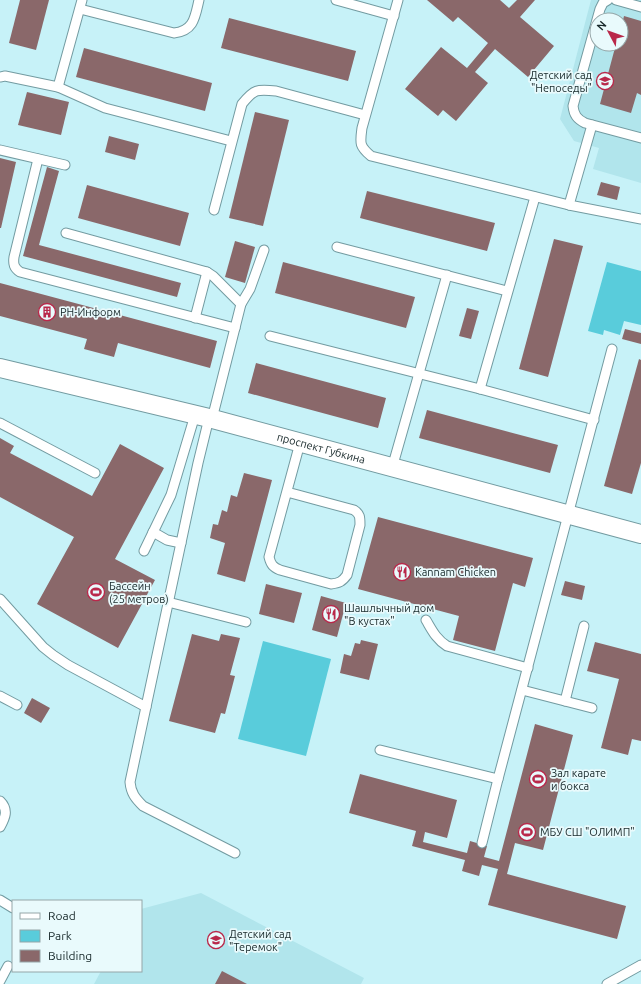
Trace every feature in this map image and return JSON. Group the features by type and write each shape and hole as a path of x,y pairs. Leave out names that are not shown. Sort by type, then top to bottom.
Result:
{"street":[{"name":"проспект Губкина","path":"0,368 205,417 641,534"}],"lane":[{"path":"58,88 81,4 174,33 188,29 194,21 199,0"},
{"path":"336,0 394,16"},
{"path":"398,0 365,115 360,140 363,149 371,156 569,205 641,219"},
{"path":"608,0 603,3 600,8 573,106 574,114 578,119 592,125 641,138"},
{"path":"616,0 641,7"},
{"path":"0,77 6,76 58,88 105,108 232,141"},
{"path":"214,210 242,104 250,93 261,90 276,91 365,115"},
{"path":"569,205 592,125"},
{"path":"0,150 65,165"},
{"path":"38,159 14,257 13,264 16,269 20,272 235,328"},
{"path":"480,389 535,197"},
{"path":"66,233 207,272 241,304"},
{"path":"337,247 507,291"},
{"path":"144,551 171,495 205,417 235,328 241,304 250,289 264,250"},
{"path":"195,318 207,272"},
{"path":"392,468 446,275"},
{"path":"270,336 480,389 594,420"},
{"path":"482,843 612,349"},
{"path":"205,417 181,543 130,782 131,790 136,799 143,806 235,853"},
{"path":"0,423 95,473"},
{"path":"287,492 354,510 360,517 347,575 343,581 338,584 331,584 280,570 274,568 270,564 269,557 300,443"},
{"path":"153,532 171,541 181,543"},
{"path":"0,599 52,655 146,707"},
{"path":"168,602 246,622"},
{"path":"426,620 435,636 440,642 447,646 528,668"},
{"path":"565,701 584,626"},
{"path":"522,690 592,708"},
{"path":"0,696 16,705"},
{"path":"380,750 498,779"},
{"path":"0,801 6,811 6,818 0,828"},
{"path":"0,900 12,907"},
{"path":"607,984 641,965"},
{"path":"0,981 8,966"}],"shaded area":[{"name":"Детский сад \"Непоседы\"","path":"591,0 641,0 641,183 593,169 599,148 574,141 560,119"},
{"name":"Детский сад \"Теремок\"","path":"201,893 364,978 361,984 94,984 100,972 142,972 142,909"}],"green space":[{"path":"607,262 641,271 641,325 624,321 620,335 604,330 603,335 588,331"},
{"path":"263,641 331,659 306,756 238,739"}],"building":[{"path":"20,0 49,0 36,50 9,43"},
{"path":"427,0 500,0 509,8 517,0 535,0 520,17 554,46 528,77 495,49 475,72 488,83 456,121 443,110 438,116 405,89 441,47 467,68 488,43 458,17 453,22"},
{"path":"629,17 641,21 641,95 637,93 631,113 600,104 614,52 629,52"},
{"path":"229,18 356,51 348,81 221,48"},
{"path":"84,48 212,83 205,111 76,77"},
{"path":"27,92 69,102 61,135 18,125"},
{"path":"255,112 289,120 263,226 229,218"},
{"path":"109,136 139,144 135,160 105,152"},
{"path":"0,158 16,162 1,228 0,228"},
{"path":"47,167 59,171 39,245 181,283 177,297 23,256"},
{"path":"601,182 620,187 617,200 597,195"},
{"path":"87,185 189,213 180,246 78,218"},
{"path":"367,191 495,223 487,251 360,218"},
{"path":"554,239 583,246 548,377 519,369"},
{"path":"235,241 255,247 245,283 225,277"},
{"path":"283,262 415,297 406,328 275,293"},
{"path":"0,283 217,341 210,368 118,343 114,357 84,349 87,339 0,316"},
{"path":"467,308 479,311 471,339 459,336"},
{"path":"625,329 641,333 641,344 622,339"},
{"path":"639,359 641,360 641,463 632,494 604,486"},
{"path":"256,363 386,398 378,428 248,393"},
{"path":"427,410 558,445 550,473 419,438"},
{"path":"0,438 14,446 10,453 92,496 120,444 164,468 115,559 155,580 118,648 37,604 74,537 0,497"},
{"path":"244,473 272,480 245,582 217,574 225,543 210,538 213,524 218,525 222,510 227,512 231,495 237,497"},
{"path":"378,517 533,558 525,587 513,583 495,651 453,640 459,616 358,589"},
{"path":"565,581 585,586 582,600 561,595"},
{"path":"266,584 302,593 294,623 259,614"},
{"path":"321,596 346,603 337,637 312,630"},
{"path":"192,634 219,641 221,634 240,638 230,675 235,676 225,714 221,713 215,733 169,721"},
{"path":"361,640 378,644 369,680 340,673 344,654 351,656 355,643 360,644"},
{"path":"595,642 641,654 641,741 632,739 628,755 601,748 619,679 587,671"},
{"path":"32,698 50,708 41,723 24,713"},
{"name":"МБУ СШ \"ОЛИМП\"","path":"535,724 573,735 543,850 515,843 507,874 626,906 617,939 488,905 498,869 482,865 479,876 462,871 465,860 412,846 416,831 349,813 360,774 457,800 447,838 425,832 423,842 467,853 470,841 487,846 484,857 499,861"},
{"path":"222,971 247,984 215,984"}],"place":[{"name":"Детский сад \"Непоседы\"","path":"605,81"},
{"name":"РН-Информ","path":"47,312"},
{"name":"Kannam Chicken","path":"402,572"},
{"name":"Бассейн (25 метров)","path":"96,592"},
{"name":"Шашлычный дом \"В кустах\"","path":"331,614"},
{"name":"Зал карате и бокса","path":"538,779"},
{"name":"МБУ СШ \"ОЛИМП\"","path":"527,832"},
{"name":"Детский сад \"Теремок\"","path":"216,940"}]}
